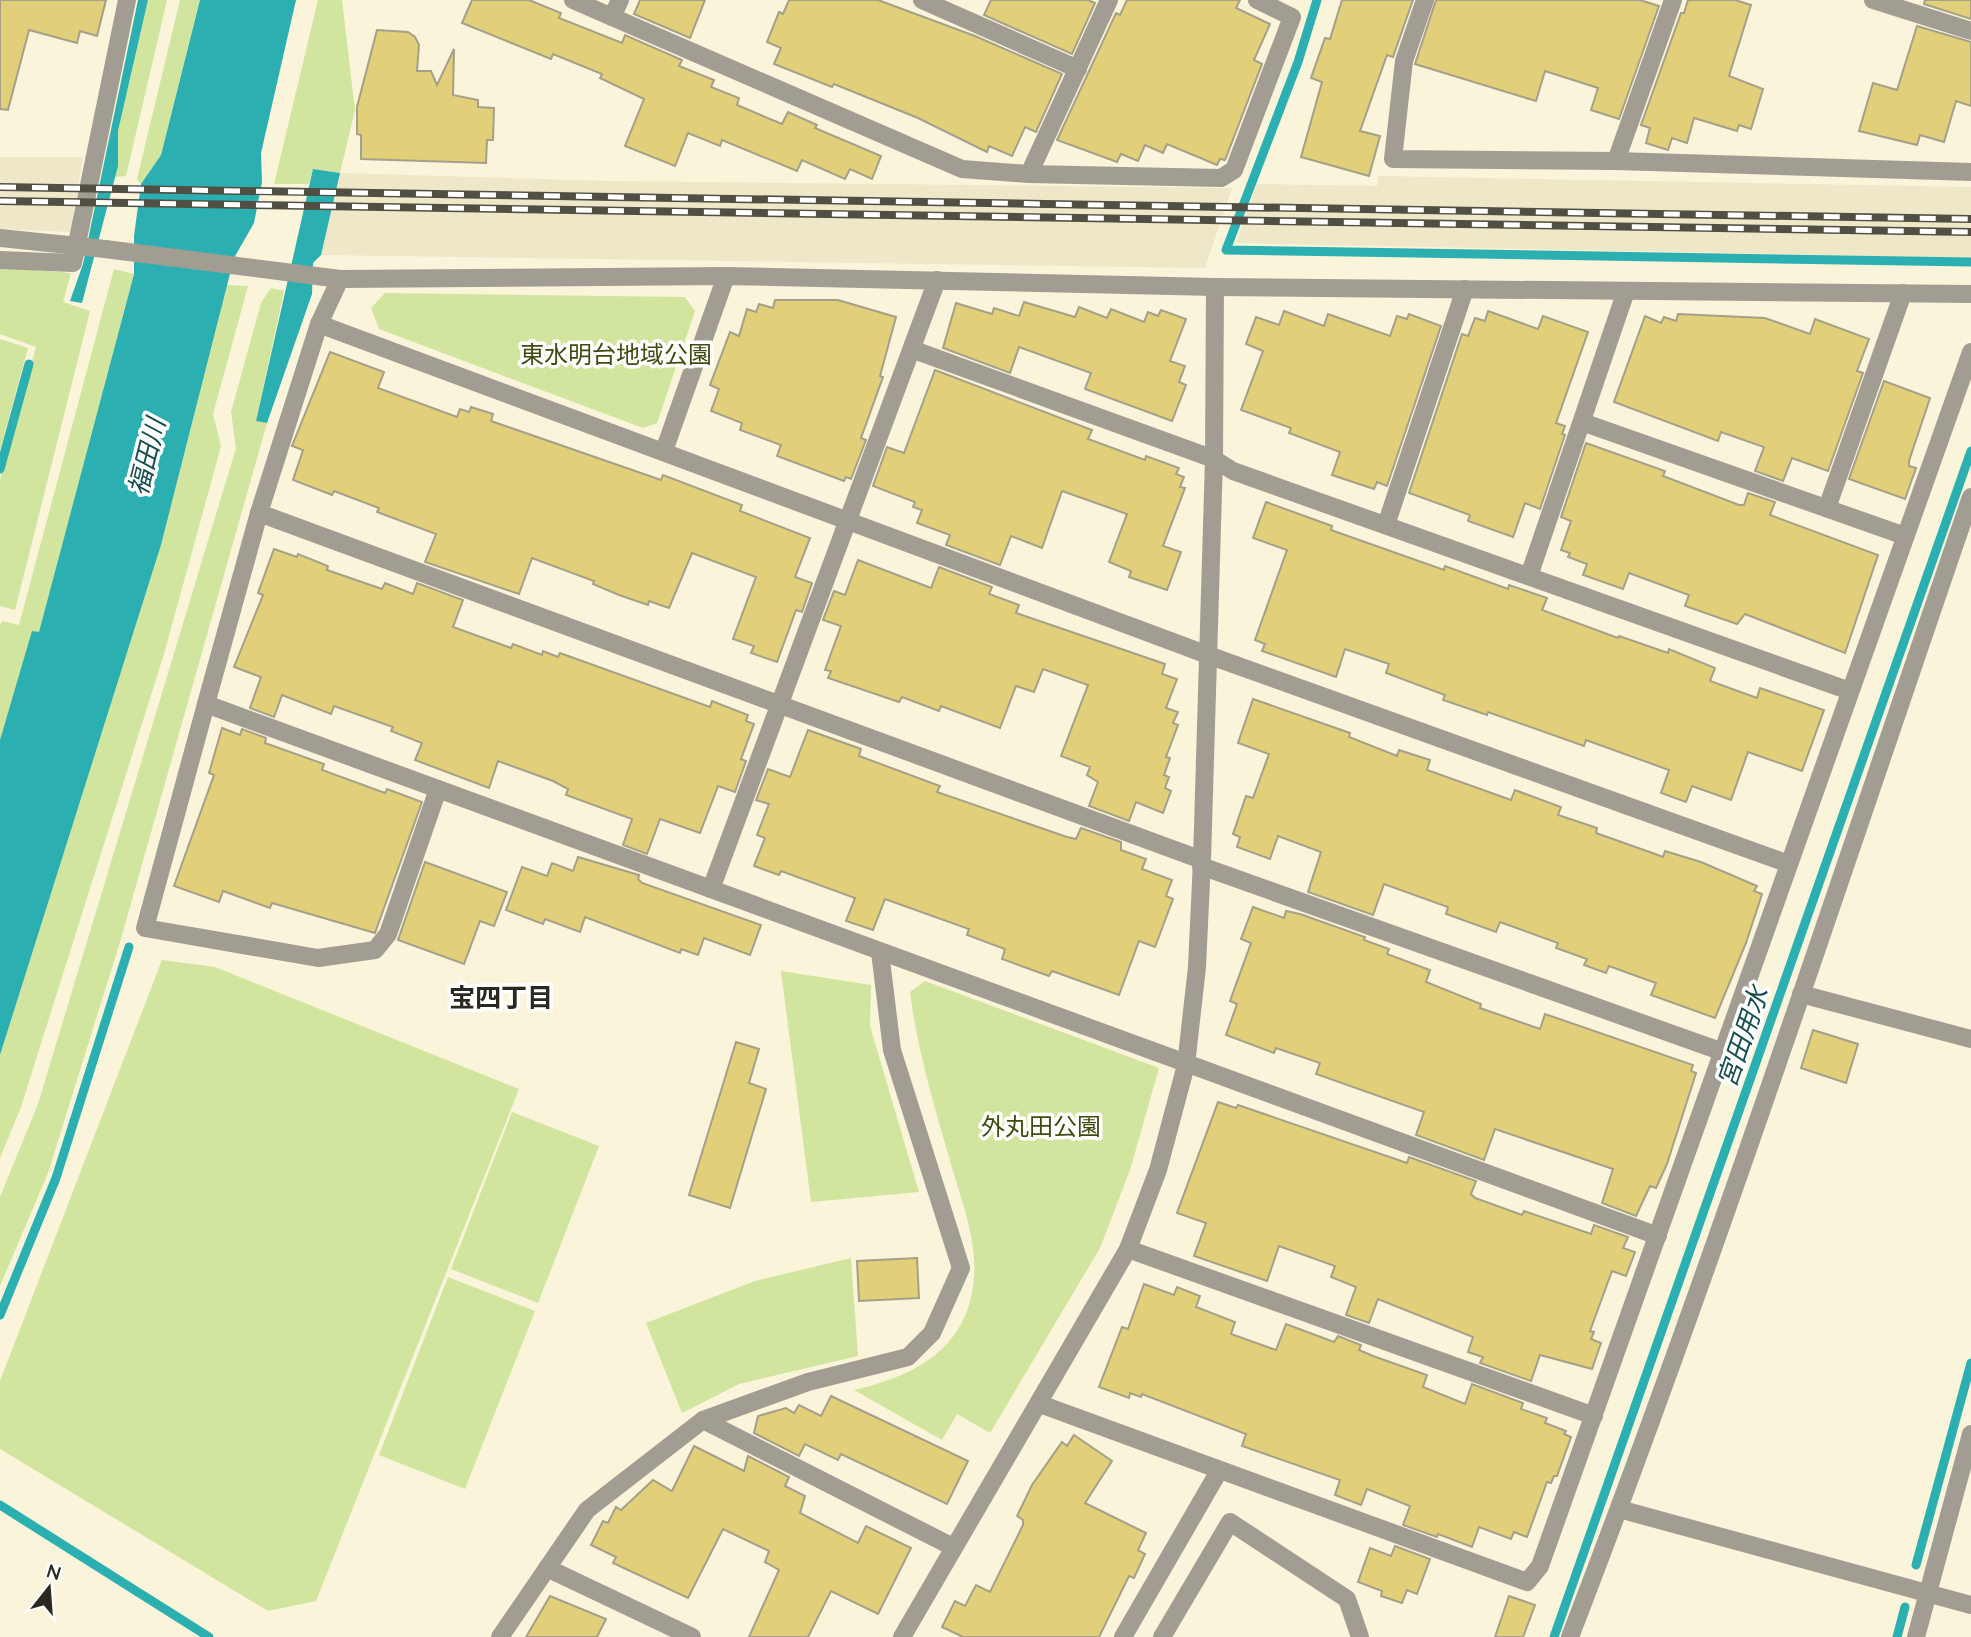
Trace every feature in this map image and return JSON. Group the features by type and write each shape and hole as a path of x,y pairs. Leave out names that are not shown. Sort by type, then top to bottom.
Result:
{"street":[{"path":"0,260 73,263 127,0"},
{"path":"573,0 962,169 1029,174 1221,178 1234,170 1292,17 1257,0"},
{"path":"612,17 620,0"},
{"path":"922,0 1078,69"},
{"path":"1029,174 1109,0"},
{"path":"1425,0 1404,61 1393,159 1971,172"},
{"path":"1616,162 1672,0"},
{"path":"1873,0 1971,32"},
{"path":"0,238 110,249 340,279 726,276 1215,287 1971,294"},
{"path":"664,452 726,276"},
{"path":"340,279 319,324 259,513 145,928 318,958 375,950 388,934 438,789"},
{"path":"711,890 914,350 937,281"},
{"path":"902,1637 1128,1249 1157,1170 1186,1065 1197,967 1202,863 1214,459 1215,287"},
{"path":"1385,525 1465,289"},
{"path":"1529,576 1626,291"},
{"path":"1827,508 1903,293"},
{"path":"319,324 1208,655 1789,864"},
{"path":"914,350 1214,459 1233,471 1850,691"},
{"path":"1040,1404 1527,1582 1540,1566 1971,352"},
{"path":"1582,422 1905,536"},
{"path":"1570,1637 1619,1509 1801,994 1971,497"},
{"path":"259,513 780,704 1202,863 1723,1052"},
{"path":"206,704 1658,1236"},
{"path":"499,1637 587,1510 703,1420 808,1382 908,1357 932,1333 961,1268 892,1050 880,952"},
{"path":"1801,994 1971,1039"},
{"path":"1128,1249 1594,1416"},
{"path":"703,1420 953,1547"},
{"path":"1916,1637 1971,1434"},
{"path":"1124,1637 1219,1471"},
{"path":"1619,1509 1971,1605"},
{"path":"1162,1637 1230,1521 1348,1599 1360,1637"},
{"path":"547,1568 692,1637"}],"shaded area":[{"path":"0,157 83,157 71,232 0,229"},
{"path":"340,173 609,181 1232,188 1205,268 321,255"},
{"path":"1378,176 1971,187 1971,258 1236,243 1257,184 1377,186"}],"green space":[{"path":"148,0 167,0 126,176 115,177 118,131"},
{"path":"180,0 200,0 161,155 141,184 137,179"},
{"path":"318,0 342,0 355,110 340,173 313,169 309,184 274,184"},
{"path":"0,267 71,273 63,302 90,311 15,610 0,606 0,480 36,347 0,334"},
{"path":"114,269 134,274 39,633 33,631 0,740 0,626 2,621 19,625"},
{"path":"227,285 248,286 213,414 221,446 164,654 21,1107 0,1158 0,1055 161,545"},
{"path":"271,288 284,291 256,421 267,423 120,942 48,1173 0,1286 0,1197 38,1104 236,448 231,412 261,303"},
{"name":"東水明台地域公園","path":"385,293 685,297 695,311 657,423 643,428 379,329 371,308"},
{"path":"0,339 28,348 0,450"},
{"path":"162,960 215,967 519,1089 316,1601 268,1611 0,1449 0,1381"},
{"path":"781,971 871,985 870,1026 919,1192 811,1202"},
{"name":"外丸田公園","path":"925,981 1159,1068 1130,1170 1100,1248 990,1433 957,1414 942,1440 854,1390 898,1376 936,1354 951,1340 970,1301 974,1276 973,1246 926,1075 910,992"},
{"path":"512,1112 599,1146 538,1303 451,1269"},
{"path":"851,1258 858,1356 739,1384 682,1413 646,1323 755,1281"},
{"path":"448,1277 535,1311 465,1489 379,1455"}],"water":[{"path":"138,0 148,0 118,131 118,166 82,303 70,301 83,264"},
{"name":"福田川","path":"200,0 296,0 261,153 262,182 254,223 234,258 161,545 0,1055 0,740 32,631 39,632 134,274 134,236 141,184 161,155"},
{"path":"313,169 340,173 321,255 313,263 312,294 267,423 256,421"}],"building":[{"path":"0,0 106,0 97,36 80,31 77,43 29,30 8,110 0,109"},
{"path":"472,0 529,0 561,13 559,18 622,43 625,35 682,60 679,66 714,80 711,87 739,98 737,105 782,124 788,112 817,125 815,128 881,156 872,179 850,169 845,179 802,160 797,171 722,140 720,146 688,133 675,166 625,146 644,99 600,78 602,74 553,54 551,59 462,23"},
{"path":"640,0 705,0 690,38 634,14"},
{"path":"789,0 878,0 975,36 1062,74 1036,132 1025,127 1012,156 989,146 987,152 918,118 834,84 832,87 774,64 781,48 767,42 779,12 783,14"},
{"path":"991,0 1088,0 1095,3 1072,54 984,15"},
{"path":"1127,0 1240,0 1236,8 1270,24 1254,60 1262,64 1225,160 1220,159 1217,165 1167,144 1163,153 1145,145 1138,161 1121,154 1117,162 1057,140 1116,13 1120,15"},
{"path":"1342,0 1413,0 1393,57 1387,55 1360,131 1380,136 1369,176 1301,157 1322,82 1311,78 1325,38 1330,39"},
{"path":"1436,0 1640,0 1659,6 1619,119 1591,110 1598,88 1545,71 1536,101 1415,64"},
{"path":"1688,0 1735,0 1751,5 1729,76 1763,89 1751,129 1739,125 1737,131 1694,118 1687,143 1672,138 1668,150 1646,143 1650,128 1641,125"},
{"path":"1925,0 1971,0 1971,19 1924,4"},
{"path":"1917,26 1971,42 1971,106 1956,101 1944,142 1920,135 1917,145 1859,131 1873,83 1897,90"},
{"path":"377,30 408,32 415,37 419,45 417,71 431,71 437,85 454,49 453,95 478,100 478,107 494,108 493,140 487,140 486,163 361,159 357,107"},
{"path":"775,300 838,300 896,317 880,376 883,377 861,438 866,440 851,479 846,477 844,481 777,456 781,445 740,430 742,423 711,411 719,389 710,385 730,332 739,336 747,309 756,312 759,304 773,308"},
{"path":"1024,302 1075,317 1079,307 1107,318 1111,309 1144,322 1148,312 1158,316 1161,310 1186,319 1170,361 1185,366 1179,382 1186,385 1172,421 1085,389 1091,373 1019,347 1010,373 943,348 956,303 992,314 994,308 1019,316"},
{"path":"1284,311 1324,326 1328,314 1390,336 1397,316 1407,319 1409,314 1441,326 1387,486 1377,482 1374,489 1332,475 1340,452 1289,433 1291,428 1241,410 1263,351 1246,344 1256,317 1279,325"},
{"path":"1488,311 1538,329 1543,316 1588,332 1556,423 1565,426 1562,434 1565,435 1540,509 1525,503 1513,537 1468,521 1470,515 1409,493 1462,334 1468,336 1475,318 1485,321"},
{"path":"1678,314 1765,318 1810,334 1815,319 1869,339 1857,371 1863,373 1828,471 1792,458 1783,481 1755,471 1764,447 1721,432 1718,441 1614,402 1645,316 1661,323 1664,317 1676,321"},
{"path":"330,352 384,372 378,388 457,417 460,409 469,412 471,407 493,414 491,421 661,480 663,475 742,505 740,511 810,538 795,577 812,583 802,612 796,610 777,662 751,653 754,646 733,639 756,577 692,553 669,608 649,601 648,605 619,595 593,584 594,581 532,558 519,594 425,562 436,534 377,512 379,508 334,491 332,495 293,480 303,450 292,446"},
{"path":"935,370 1092,430 1088,439 1145,460 1146,456 1179,468 1176,474 1184,477 1180,487 1185,488 1163,546 1181,552 1167,590 1129,577 1131,571 1109,562 1127,514 1062,491 1042,548 1011,536 1000,565 946,545 950,535 917,523 922,510 913,507 915,502 873,486 887,447 904,453"},
{"path":"1884,381 1930,398 1909,461 1909,466 1916,468 1905,499 1849,479"},
{"path":"1586,443 1665,471 1663,476 1739,505 1744,505 1748,493 1775,502 1770,515 1878,555 1845,653 1745,614 1737,624 1685,606 1689,595 1629,573 1623,589 1583,575 1587,564 1568,557 1570,553 1561,550 1571,521 1561,517"},
{"path":"1266,502 1332,526 1331,530 1444,570 1445,566 1508,589 1509,585 1547,598 1542,610 1618,638 1619,636 1668,653 1669,649 1715,668 1710,681 1757,698 1760,688 1824,710 1802,771 1748,752 1731,800 1692,786 1686,802 1661,793 1669,770 1586,740 1584,746 1488,712 1487,715 1443,700 1445,695 1386,673 1389,664 1345,649 1336,677 1262,651 1265,644 1255,640 1287,550 1253,538"},
{"path":"274,549 297,557 298,554 328,566 327,570 382,589 385,583 413,594 417,583 463,600 453,627 511,648 513,644 542,655 543,651 558,657 560,653 710,707 712,701 748,715 746,721 754,724 741,759 746,761 735,792 718,786 700,833 660,819 647,854 623,845 632,819 566,795 568,789 553,781 498,761 489,788 415,760 422,743 391,731 393,727 334,706 331,714 282,695 274,717 250,708 261,677 234,667 263,595 258,593"},
{"path":"858,560 931,588 939,567 992,587 989,594 1019,605 1016,613 1165,664 1162,674 1177,679 1166,708 1178,712 1173,723 1178,725 1166,757 1170,758 1164,775 1169,777 1165,788 1171,791 1163,813 1136,802 1129,821 1089,806 1098,782 1087,775 1090,767 1061,756 1088,685 1043,669 1034,692 1016,686 1000,728 941,706 939,711 902,697 899,702 828,678 831,671 825,670 841,626 823,620 834,591 845,595"},
{"path":"1253,699 1350,733 1349,737 1397,756 1399,750 1430,760 1427,770 1511,800 1515,790 1561,807 1558,815 1597,828 1596,833 1663,857 1665,851 1701,862 1757,886 1754,891 1762,894 1746,943 1715,1018 1651,995 1656,983 1609,966 1606,973 1584,965 1587,959 1556,948 1558,943 1500,922 1496,932 1446,914 1448,907 1384,884 1373,915 1308,892 1321,852 1278,836 1270,859 1237,847 1240,837 1233,834 1246,796 1253,798 1269,754 1238,743"},
{"path":"222,728 240,735 242,729 266,738 265,743 324,764 322,770 385,793 387,789 422,802 375,933 272,903 270,908 223,891 219,902 174,886 214,775 209,773"},
{"path":"808,730 861,749 859,756 940,786 937,792 1067,837 1076,839 1081,828 1121,842 1121,850 1146,859 1142,869 1172,880 1166,896 1173,899 1155,947 1139,941 1119,995 1052,971 1049,976 1002,959 1005,949 967,935 969,929 885,899 873,930 846,921 855,898 781,871 779,875 754,866 765,838 757,835 769,804 756,800 768,769 790,777"},
{"path":"578,857 639,875 638,879 642,883 761,925 750,955 704,938 698,955 681,949 680,953 585,917 580,932 545,919 543,924 506,910 522,867 547,876 552,863 573,871"},
{"path":"425,862 507,892 494,926 480,921 464,964 398,940"},
{"path":"1253,907 1284,918 1286,911 1300,914 1365,937 1364,940 1389,949 1387,954 1430,970 1426,982 1481,1004 1480,1008 1540,1029 1545,1014 1693,1065 1691,1071 1696,1073 1667,1164 1656,1188 1650,1186 1636,1216 1602,1203 1613,1169 1495,1129 1484,1160 1416,1135 1424,1112 1316,1074 1320,1063 1276,1048 1274,1053 1226,1035 1237,1004 1230,1001 1251,943 1241,939"},
{"path":"1813,1030 1858,1044 1846,1083 1801,1068"},
{"path":"736,1042 759,1049 749,1083 766,1089 730,1208 689,1195"},
{"path":"1218,1102 1236,1108 1238,1105 1407,1163 1409,1157 1476,1181 1471,1194 1475,1198 1522,1215 1524,1211 1591,1234 1594,1225 1628,1237 1623,1248 1635,1252 1626,1276 1612,1271 1590,1331 1594,1332 1591,1339 1601,1343 1592,1369 1540,1355 1531,1381 1480,1363 1483,1357 1468,1352 1473,1337 1378,1299 1369,1323 1346,1315 1356,1287 1331,1277 1335,1266 1279,1246 1267,1281 1194,1256 1206,1223 1177,1213"},
{"path":"917,1258 919,1298 859,1301 857,1261"},
{"path":"1144,1284 1174,1295 1177,1287 1200,1296 1196,1307 1235,1322 1231,1334 1276,1350 1286,1324 1334,1342 1338,1336 1361,1345 1359,1350 1427,1375 1423,1387 1465,1404 1472,1384 1523,1403 1521,1409 1547,1418 1545,1423 1566,1431 1564,1434 1571,1437 1557,1476 1554,1476 1551,1483 1547,1482 1527,1537 1514,1532 1511,1539 1479,1527 1472,1547 1438,1534 1437,1537 1403,1525 1410,1506 1367,1489 1361,1505 1335,1495 1340,1480 1242,1446 1246,1434 1142,1394 1141,1397 1130,1393 1129,1398 1099,1387 1122,1327 1128,1329"},
{"path":"831,1396 968,1461 947,1504 841,1454 838,1460 805,1444 799,1456 754,1433 758,1416 786,1408 794,1413 799,1405 821,1416"},
{"path":"1074,1435 1112,1461 1085,1503 1146,1533 1138,1550 1145,1554 1134,1578 1129,1576 1099,1637 963,1637 942,1627 955,1601 965,1606 976,1585 990,1592 1023,1525 1023,1520 1017,1516 1032,1485 1062,1442 1067,1446"},
{"path":"694,1446 744,1471 748,1456 789,1477 785,1486 805,1496 800,1513 858,1543 866,1526 911,1548 878,1614 831,1591 808,1637 749,1637 779,1570 765,1562 769,1551 723,1529 688,1598 613,1563 616,1557 591,1545 603,1521 608,1523 616,1507 621,1510 653,1480 672,1491"},
{"path":"1395,1546 1430,1559 1417,1594 1407,1590 1402,1603 1381,1596 1382,1591 1358,1582 1370,1548 1391,1556"},
{"path":"550,1596 606,1619 597,1637 526,1637"},
{"path":"1509,1596 1535,1605 1523,1637 1495,1637"}],"waterway":[{"path":"1317,0 1298,62 1226,250 1971,262"},
{"path":"0,469 29,364"},
{"name":"宮田用水","path":"1554,1637 1971,451"},
{"path":"0,1315 56,1178 129,947"},
{"path":"1916,1565 1971,1363"},
{"path":"0,1505 209,1637"},
{"path":"1897,1637 1905,1607"}],"railway":[{"path":"0,187 1971,219"},
{"path":"0,201 1971,232"}],"district":[{"name":"宝四丁目","path":"501,998"}]}
